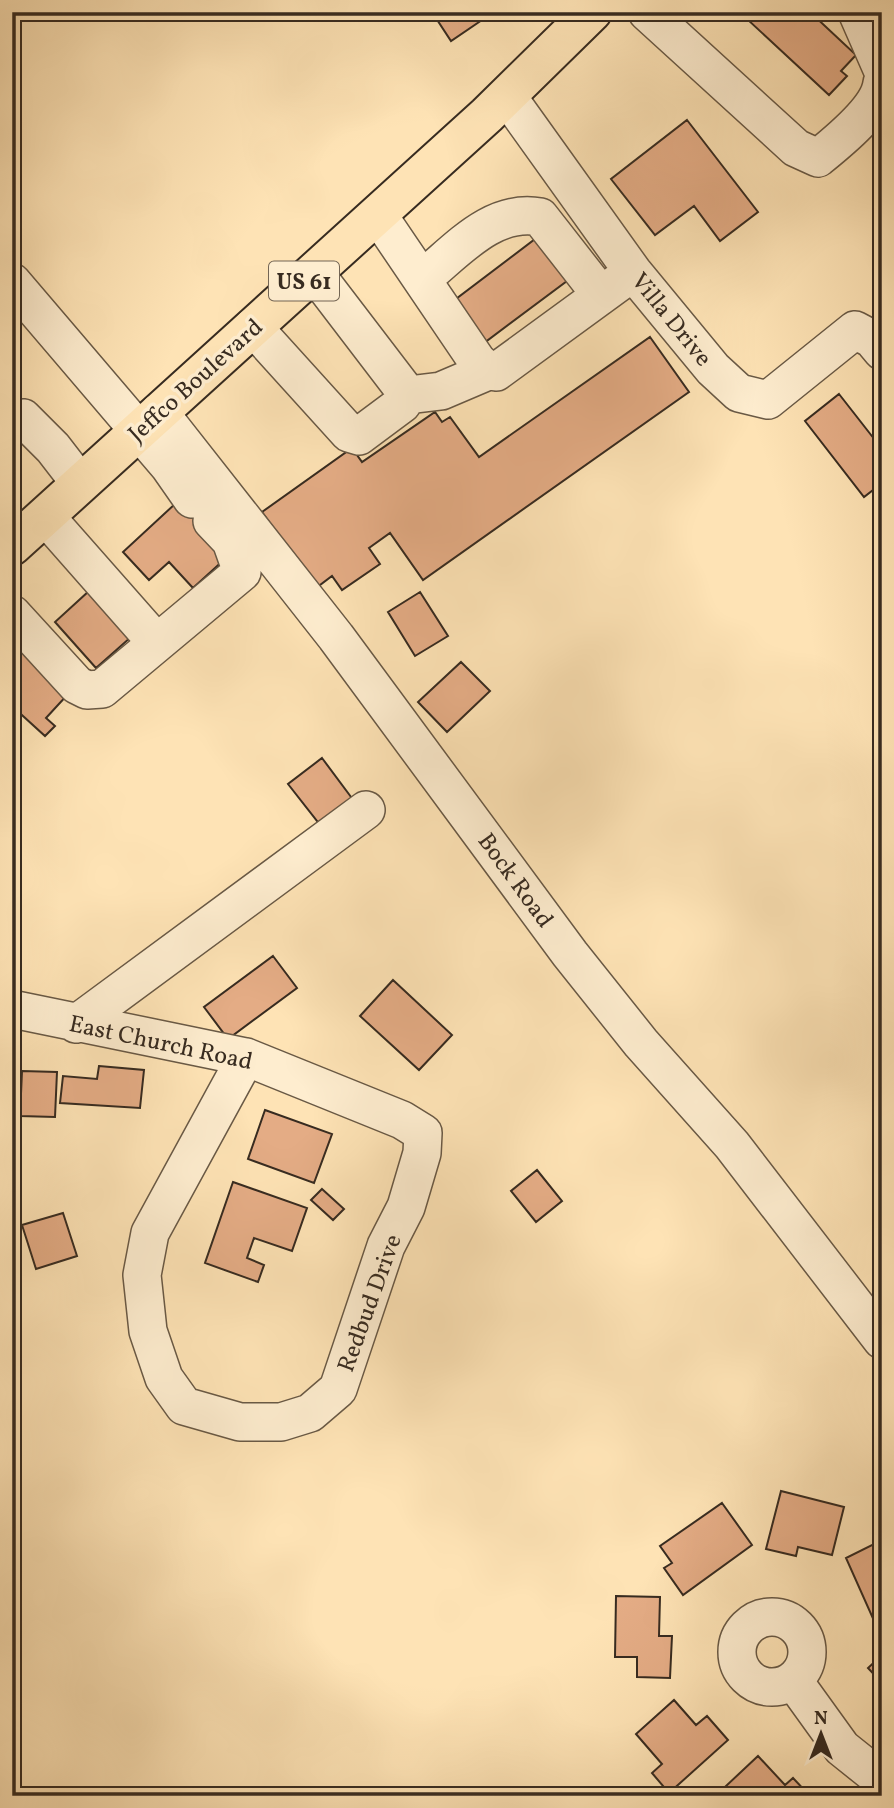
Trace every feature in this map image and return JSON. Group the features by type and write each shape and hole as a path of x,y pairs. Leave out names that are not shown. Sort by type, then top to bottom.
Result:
{"main road":[{"name":"Jeffco Boulevard","path":"24,528 80,483 378,215 507,96 592,12"}],"street":[{"path":"647,12 796,148 818,158 842,138 881,96 882,83"},
{"path":"857,12 882,69"},
{"name":"Villa Drive","path":"507,96 633,272 713,369 739,393 768,400 855,330 872,339 882,351"},
{"path":"422,279 494,221 522,214 540,217 601,295"},
{"path":"378,215 477,361 488,371"},
{"path":"314,272 408,395"},
{"path":"253,327 349,433 359,436 402,404 408,395 441,391 488,371 496,372 633,272"},
{"path":"12,282 149,421 199,507 231,541 242,572 102,689 87,690 77,685 12,614"},
{"path":"12,425 23,418 53,448 80,483"},
{"name":"Bock Road","path":"149,421 336,637 570,954 641,1043 732,1145 882,1340"},
{"path":"24,528 157,643"},
{"path":"76,1024 366,810"},
{"name":"East Church Road","path":"12,1009 246,1057 402,1120 423,1133"},
{"name":"Redbud Drive","path":"246,1057 150,1233 142,1275 148,1331 164,1378 184,1406 240,1422 281,1422 310,1413 338,1389 386,1246 406,1207 422,1153 423,1133"},
{"path":"793,1680 842,1748 882,1780"}],"building":[{"path":"432,12 477,12 482,20 451,41"},
{"path":"753,12 810,12 856,55 841,71 847,76 829,95 747,19"},
{"path":"687,120 758,212 720,241 694,206 655,235 611,179"},
{"path":"543,233 575,275 484,343 452,302"},
{"path":"650,337 689,392 423,580 390,533 369,548 380,564 342,590 332,576 316,588 262,512 352,448 362,462 435,412 442,422 450,417 479,457"},
{"path":"839,394 882,449 882,483 864,497 805,421"},
{"path":"176,503 212,510 226,558 193,588 169,562 149,580 123,552"},
{"path":"89,591 131,637 96,668 55,622"},
{"path":"420,592 448,636 415,656 388,612"},
{"path":"24,651 69,693 46,718 55,726 45,736 12,706 12,663"},
{"path":"461,662 490,691 447,732 418,702"},
{"path":"322,758 354,801 321,826 288,784"},
{"path":"273,956 297,988 228,1039 204,1007"},
{"path":"393,980 452,1035 419,1070 360,1016"},
{"path":"99,1066 144,1070 140,1108 60,1103 63,1076 97,1079"},
{"path":"22,1071 57,1072 55,1117 20,1116"},
{"path":"265,1110 332,1134 314,1183 248,1159"},
{"path":"537,1170 562,1201 536,1222 511,1191"},
{"path":"233,1182 307,1208 292,1251 254,1238 247,1258 264,1265 258,1282 205,1263"},
{"path":"322,1189 344,1209 333,1220 311,1200"},
{"path":"63,1213 77,1256 36,1269 22,1225"},
{"path":"781,1491 844,1507 832,1555 798,1547 796,1556 766,1549"},
{"path":"722,1503 752,1545 683,1595 664,1568 672,1563 660,1546"},
{"path":"882,1540 882,1620 875,1623 846,1558"},
{"path":"616,1596 660,1597 659,1636 672,1636 670,1678 637,1677 637,1657 615,1657"},
{"path":"882,1655 882,1683 868,1668"},
{"path":"674,1700 696,1725 707,1716 728,1740 669,1793 652,1773 662,1764 636,1734"},
{"path":"758,1756 785,1785 793,1778 810,1796 736,1796 726,1786"}]}
